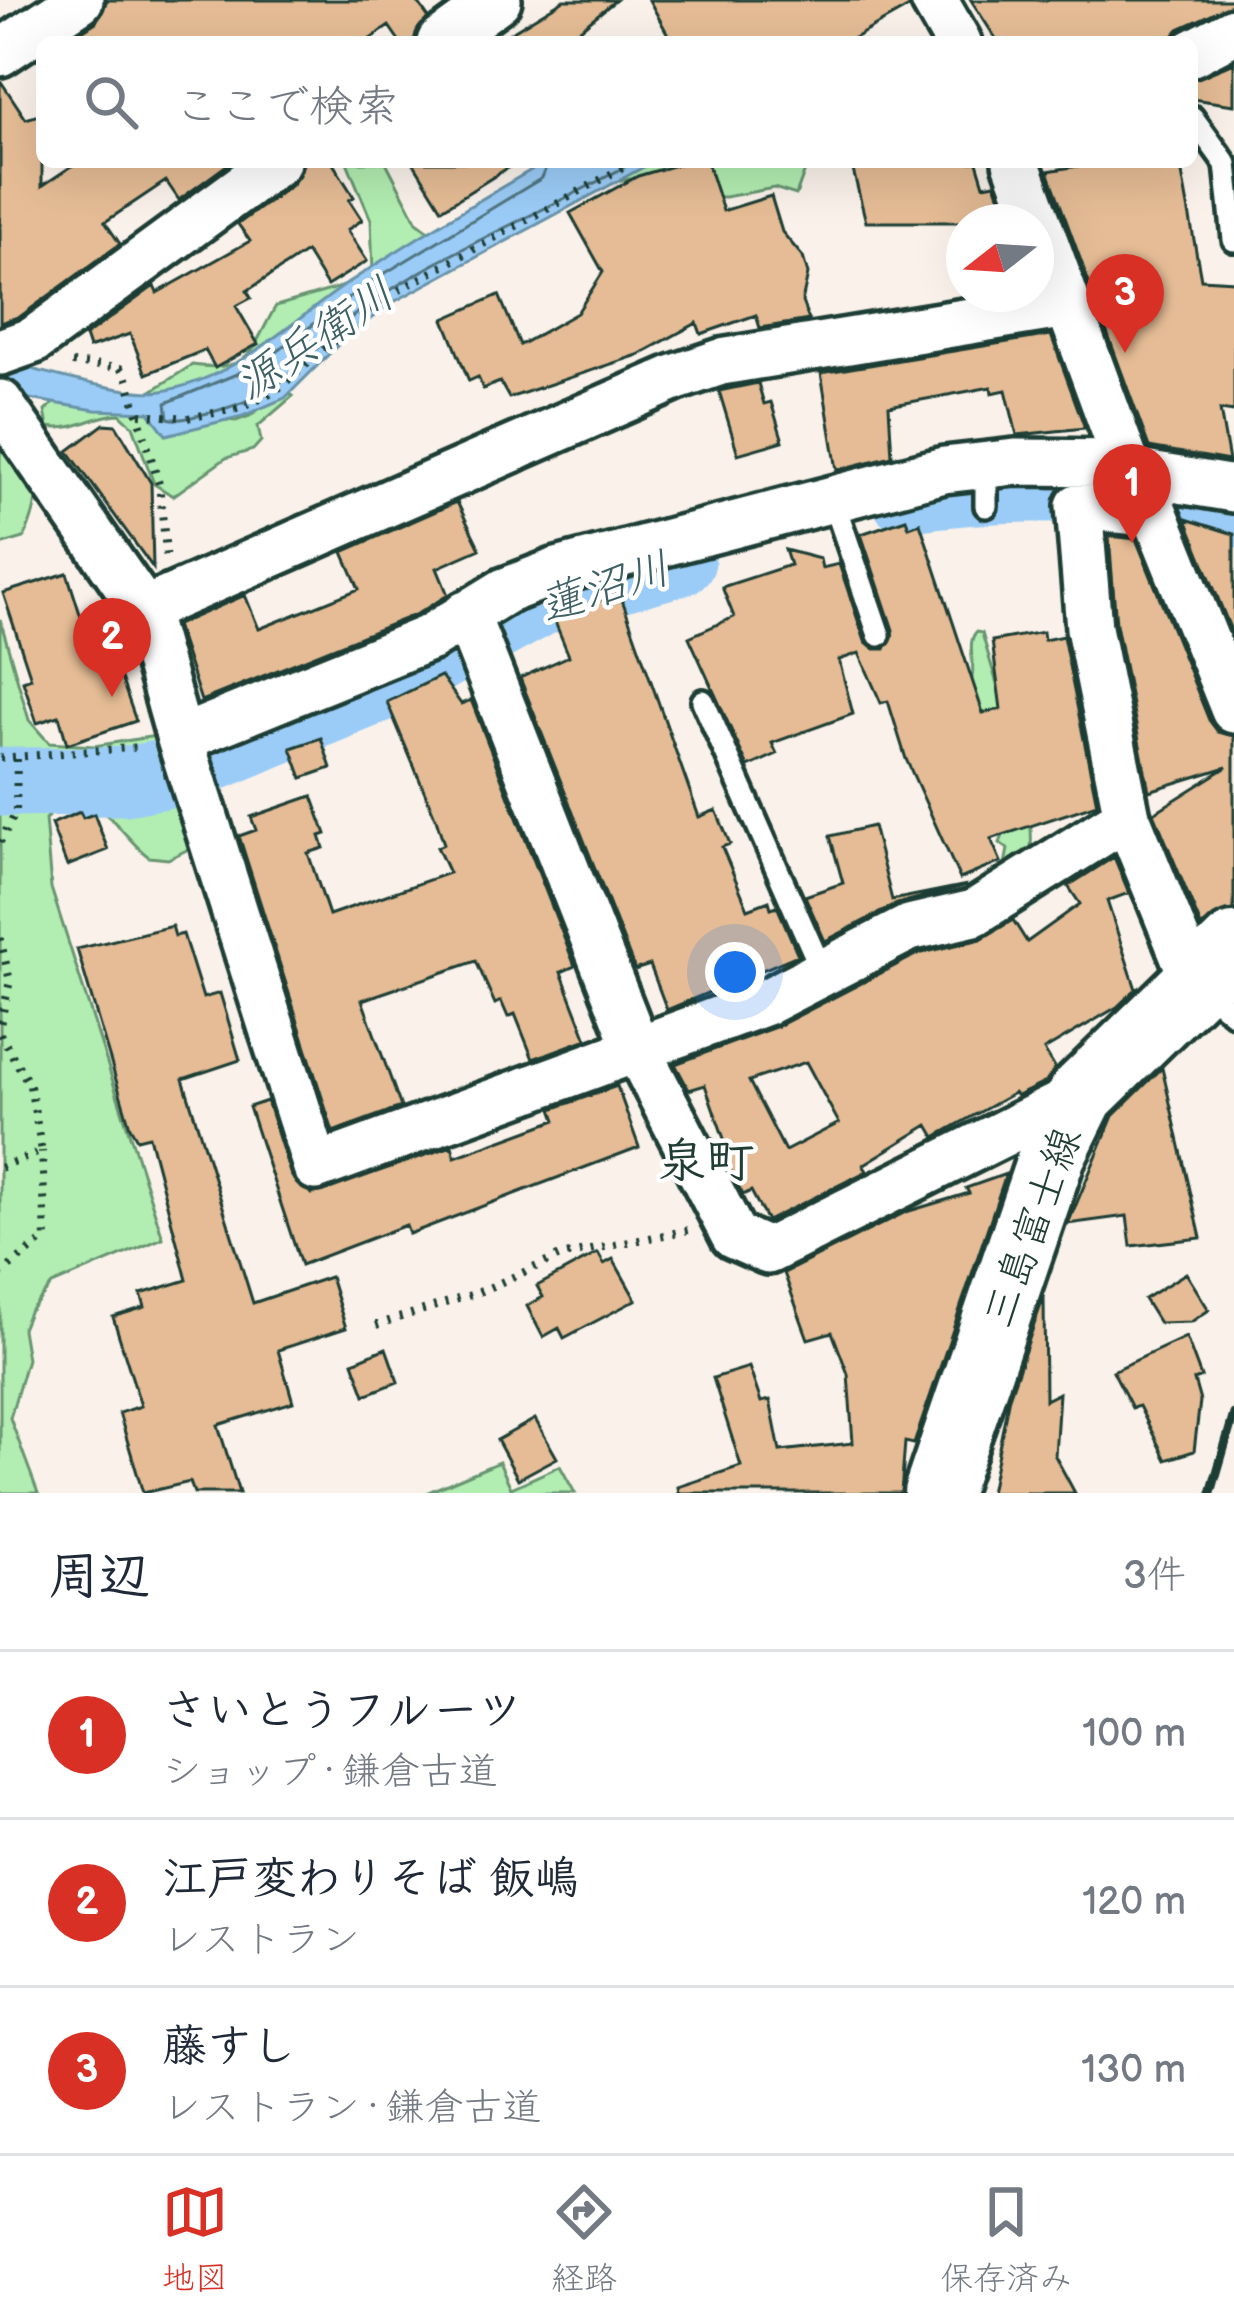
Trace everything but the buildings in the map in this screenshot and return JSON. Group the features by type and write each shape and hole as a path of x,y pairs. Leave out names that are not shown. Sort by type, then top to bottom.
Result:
{"main road":[{"name":"三島富士線","path":"937,1493 1052,1156 1082,1094 1221,980"}],"street":[{"path":"0,53 80,0"},
{"path":"934,0 955,36"},
{"path":"446,36 481,4"},
{"path":"1198,50 1234,31"},
{"path":"0,352 34,340 269,168"},
{"path":"1018,168 1067,305 1234,710"},
{"path":"157,604 636,393 721,362 1067,305"},
{"path":"0,404 157,604 184,759 316,1167 766,1002 909,928 985,908 1127,817"},
{"path":"184,759 429,638 472,630 505,591 557,571 986,486 1234,489"},
{"path":"1142,488 1079,506 1089,628 1127,817 1221,980"},
{"path":"472,630 638,1049 734,1236 768,1251 1082,1094"}],"lane":[{"path":"1198,125 1226,164 1234,240"},
{"path":"838,512 879,634"},
{"path":"703,701 822,971"}],"path":[{"path":"140,414 187,418 242,409 274,392 385,298 622,168"},
{"path":"129,382 159,484 157,604"},
{"path":"0,758 103,753 184,759"},
{"path":"0,842 17,806 17,758"},
{"path":"0,938 8,1004 0,1025"},
{"path":"0,1034 26,1075 42,1151 46,1238 0,1274"},
{"path":"0,1168 42,1151"},
{"path":"376,1325 477,1293 560,1256 690,1230 724,1217"}],"green space":[{"path":"349,168 389,168 417,222 433,234 373,271 371,220"},
{"path":"609,168 806,168 796,195 774,188 725,197 672,196 631,179 610,182 540,220"},
{"path":"344,286 228,393 150,392 192,365 212,367 239,361 255,345 276,306"},
{"path":"284,388 293,396 258,426 261,441 253,450 226,458 173,496 154,484 133,426 120,414 58,428 48,427 45,411 56,401 236,421 250,416"},
{"path":"0,424 28,467 36,503 24,538 0,545"},
{"path":"0,619 29,720 49,743 94,746 162,735 193,847 168,859 149,857 93,806 63,807 45,819 51,888 163,1238 52,1285 29,1312 22,1329 27,1359 10,1418 38,1493 0,1493"},
{"path":"976,632 982,633 1006,714 1030,816 1028,859 1004,870 1008,849 1000,843 1004,833 970,684"},
{"path":"499,1462 511,1488 560,1466 575,1493 426,1493"}],"water":[{"name":"源兵衛川","path":"535,168 642,168 390,304 343,340 285,398 243,416 166,435 149,412 95,410 0,394 0,361 105,387 147,392 216,374 450,218"}],"waterway":[{"name":"蓮沼川","path":"905,498 988,489 1070,489 1152,497 1234,513"},
{"name":"蓮沼川","path":"0,782 125,781 176,772 394,682 549,597 681,561"}],"railway":[{"path":"1211,1493 1234,1414"}],"place":[{"name":"藤すし","path":"1125,353"},
{"name":"さいとうフルーツ","path":"1132,543"},
{"name":"江戸変わりそば 飯嶋","path":"112,697"}],"district":[{"name":"泉町","path":"706,1160"}]}
